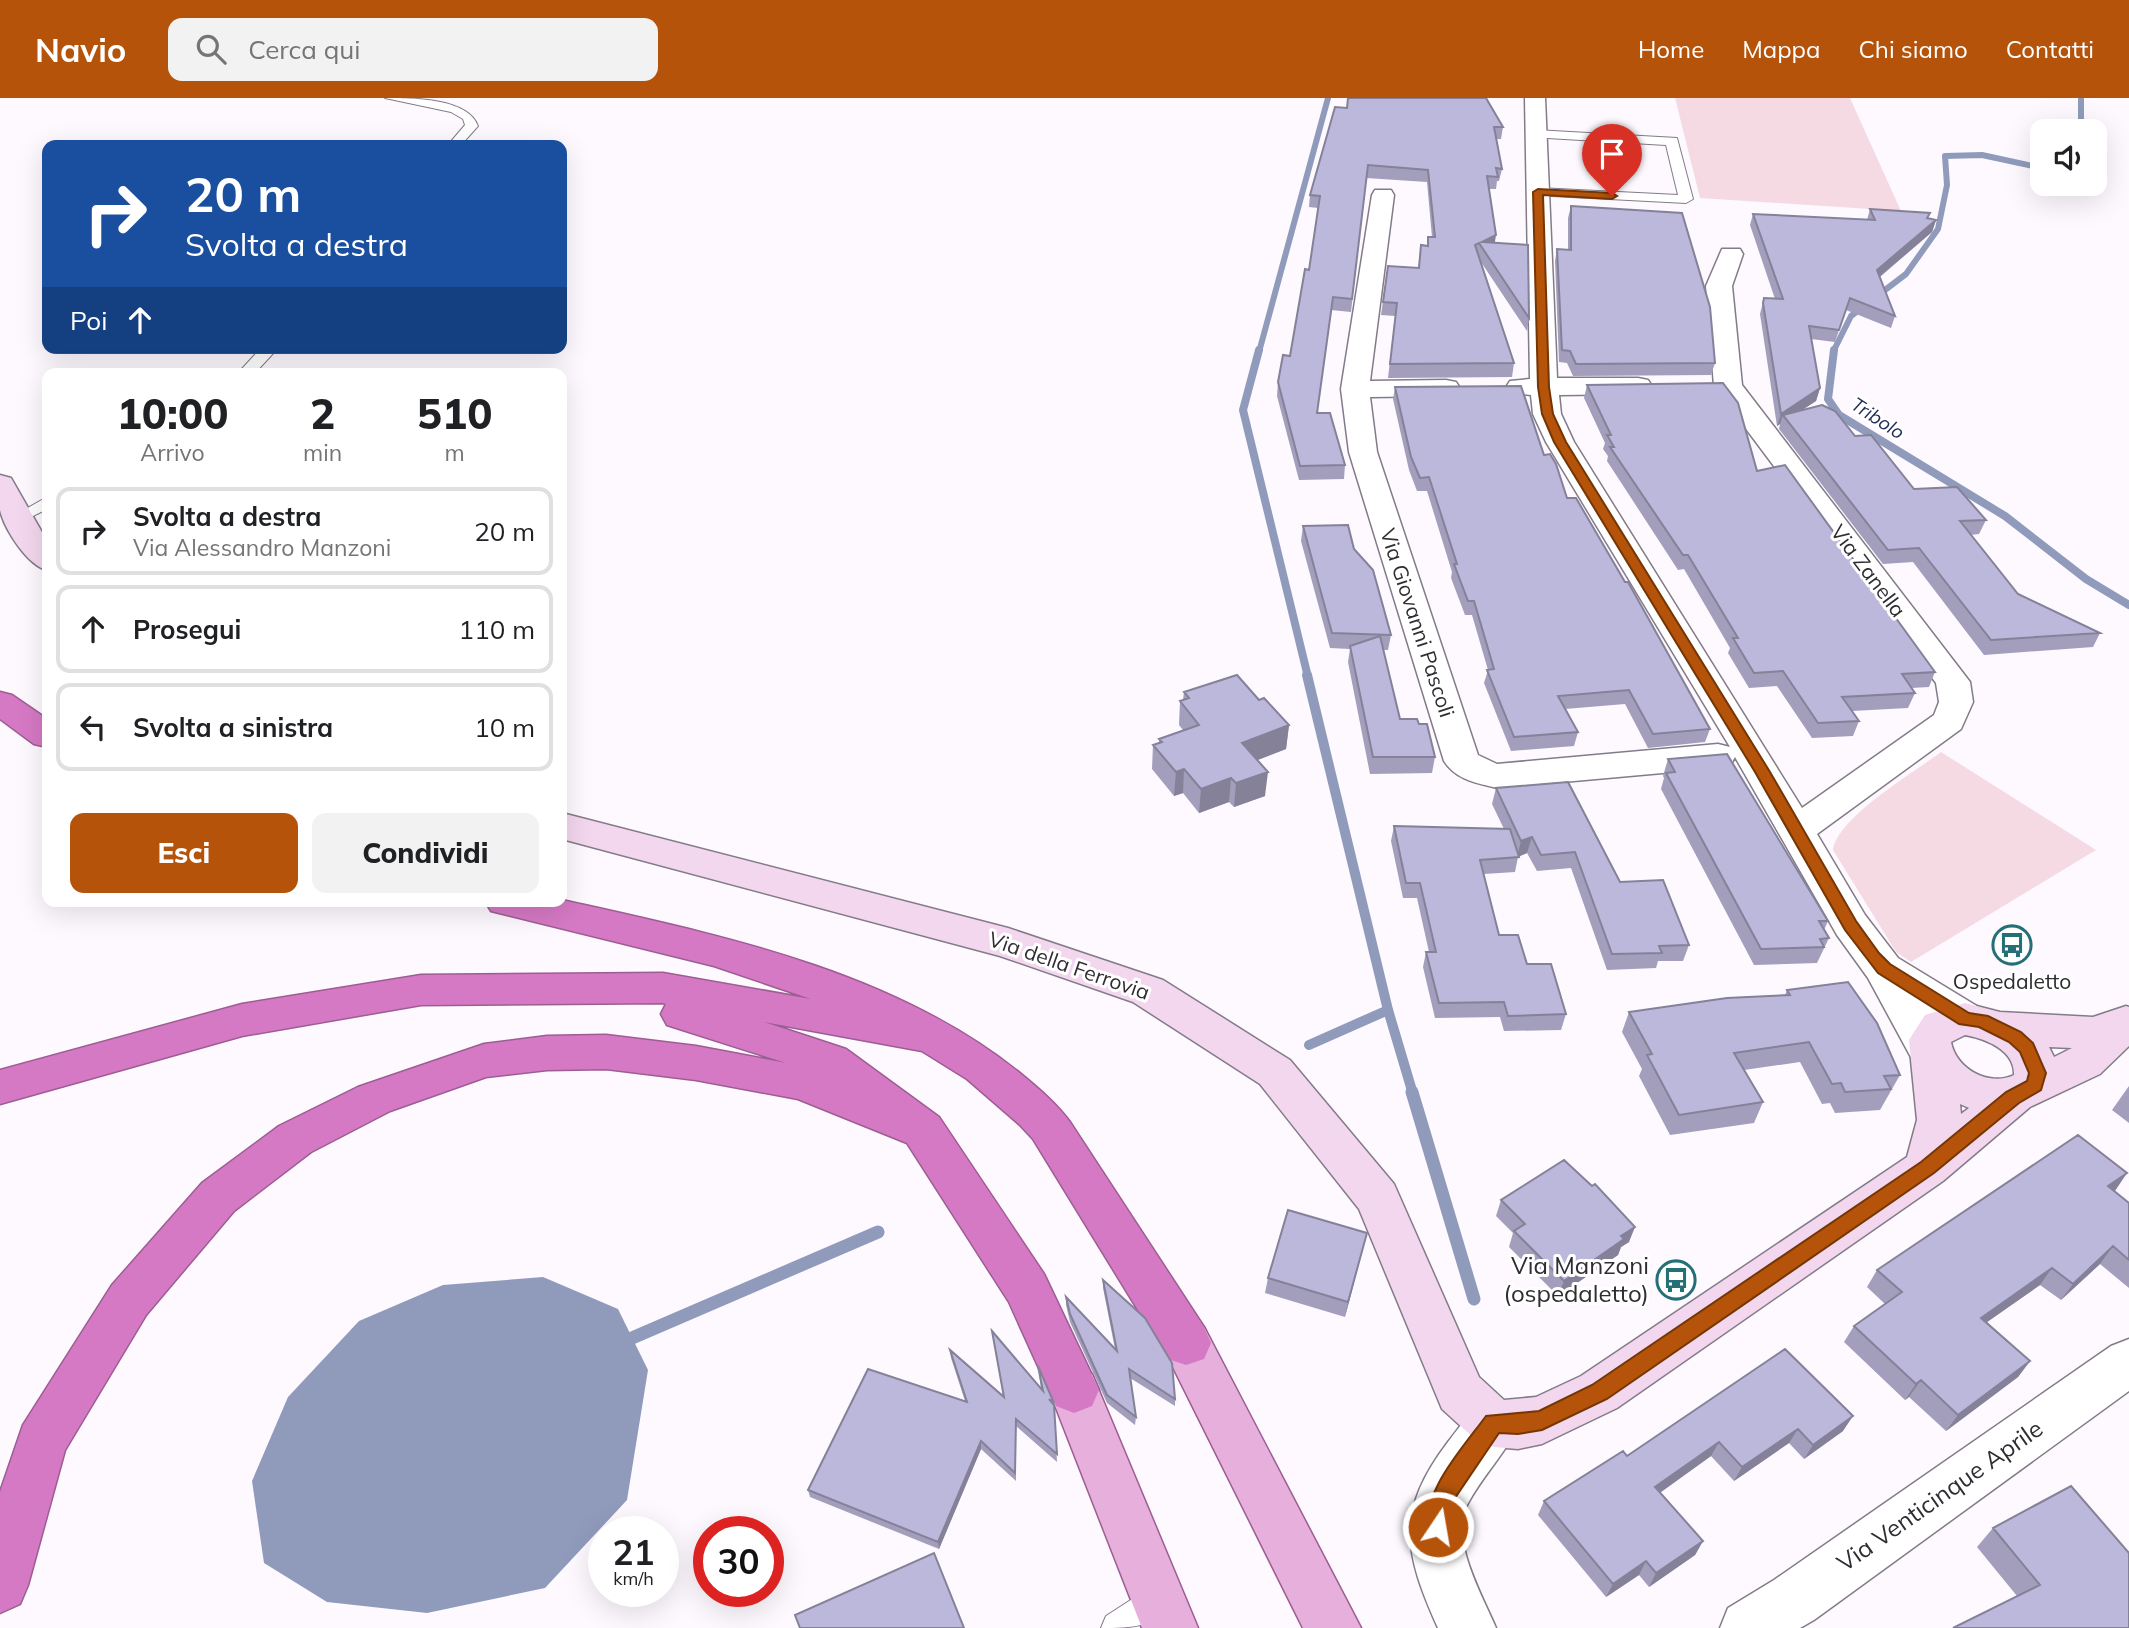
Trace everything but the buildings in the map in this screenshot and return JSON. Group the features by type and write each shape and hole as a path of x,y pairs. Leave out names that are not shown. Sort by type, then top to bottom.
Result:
{"highway":[{"path":"0,703 42,732"},
{"path":"529,907 777,969 855,999 930,1036 989,1072 1038,1114 1186,1343"},
{"path":"539,988 642,1004 718,1023 831,1061 923,1130 1027,1289 1074,1390"},
{"path":"0,1087 242,1020 421,990 663,988 930,1036"},
{"path":"0,1585 41,1442 129,1300 218,1197 295,1139 374,1099 484,1061 547,1053 606,1052 696,1062 803,1083 923,1130"}],"main road":[{"path":"1186,1343 1333,1628"},
{"path":"1074,1390 1156,1621"}],"street":[{"path":"1535,98 1544,387 1548,414 1560,442 1751,753 1851,925 1884,969 1931,1056 1961,1087 1996,1098 2024,1091 2085,1062 2128,1021"},
{"name":"Via Giovanni Pascoli","path":"1383,195 1355,389 1363,452 1462,761 1478,771 1497,776 1751,753"},
{"name":"Via Zanella","path":"1731,254 1719,286 1714,386 1953,682 1956,702 1949,721 1797,830"},
{"path":"1355,389 1658,386"},
{"path":"0,484 42,557"},
{"name":"Via della Ferrovia","path":"567,827 1008,943 1148,991 1275,1072 1378,1198 1460,1393 1494,1423"},
{"path":"1468,1628 1459,1612 1437,1552 1440,1501 1494,1423 1518,1424 1542,1420 1599,1392 1927,1168 2024,1091 2038,1073 2027,1048 1884,969"},
{"path":"1927,1168 1939,1121 1929,1036 1936,1027 1949,1020 2093,1033 2128,1021"},
{"name":"Via Venticinque Aprile","path":"1748,1628 1802,1614 2129,1362"}],"lane":[{"path":"391,98 454,108 469,117 471,126 458,140"},
{"path":"1535,134 1672,141 1686,200 1538,192"},
{"path":"251,368 264,354"},
{"path":"19,518 42,505"}],"shaded area":[{"path":"1675,98 1850,98 1901,211 1700,198"},
{"path":"1941,752 2096,850 1911,962 1896,952 1833,850 1838,837 1862,810"}],"water":[{"path":"543,1277 618,1309 648,1370 627,1500 612,1516 588,1516 588,1542 545,1588 427,1613 327,1602 264,1563 252,1481 288,1397 359,1321 443,1285"}],"waterway":[{"path":"1259,352 1328,98"},
{"name":"Tribolo","path":"2081,98 2081,119"},
{"name":"Tribolo","path":"1834,350 1851,316 1906,274 1938,229 1947,185 1945,156 1982,155 2030,165"},
{"path":"1259,350 1243,410 1308,677"},
{"name":"Tribolo","path":"1834,350 1828,399 1839,415 2005,516 2086,579 2129,605"},
{"path":"1307,675 1388,1010"},
{"path":"1309,1045 1388,1010"},
{"path":"1388,1010 1413,1094"},
{"path":"1412,1092 1474,1299"},
{"path":"632,1338 878,1232"}],"place":[{"name":"Ospedaletto","path":"2012,945"},
{"name":"Via Manzoni (ospedaletto)","path":"1676,1280"}],"route":[{"path":"1438,1527 1440,1501 1494,1423 1518,1424 1542,1420 1599,1392 1927,1168 2013,1097 2026,1092 2035,1084 2038,1073 2035,1060 2015,1037 1982,1021 1965,1019 1884,969 1873,957 1851,925 1763,772 1560,442 1548,414 1544,387 1538,192 1612,196"}]}
